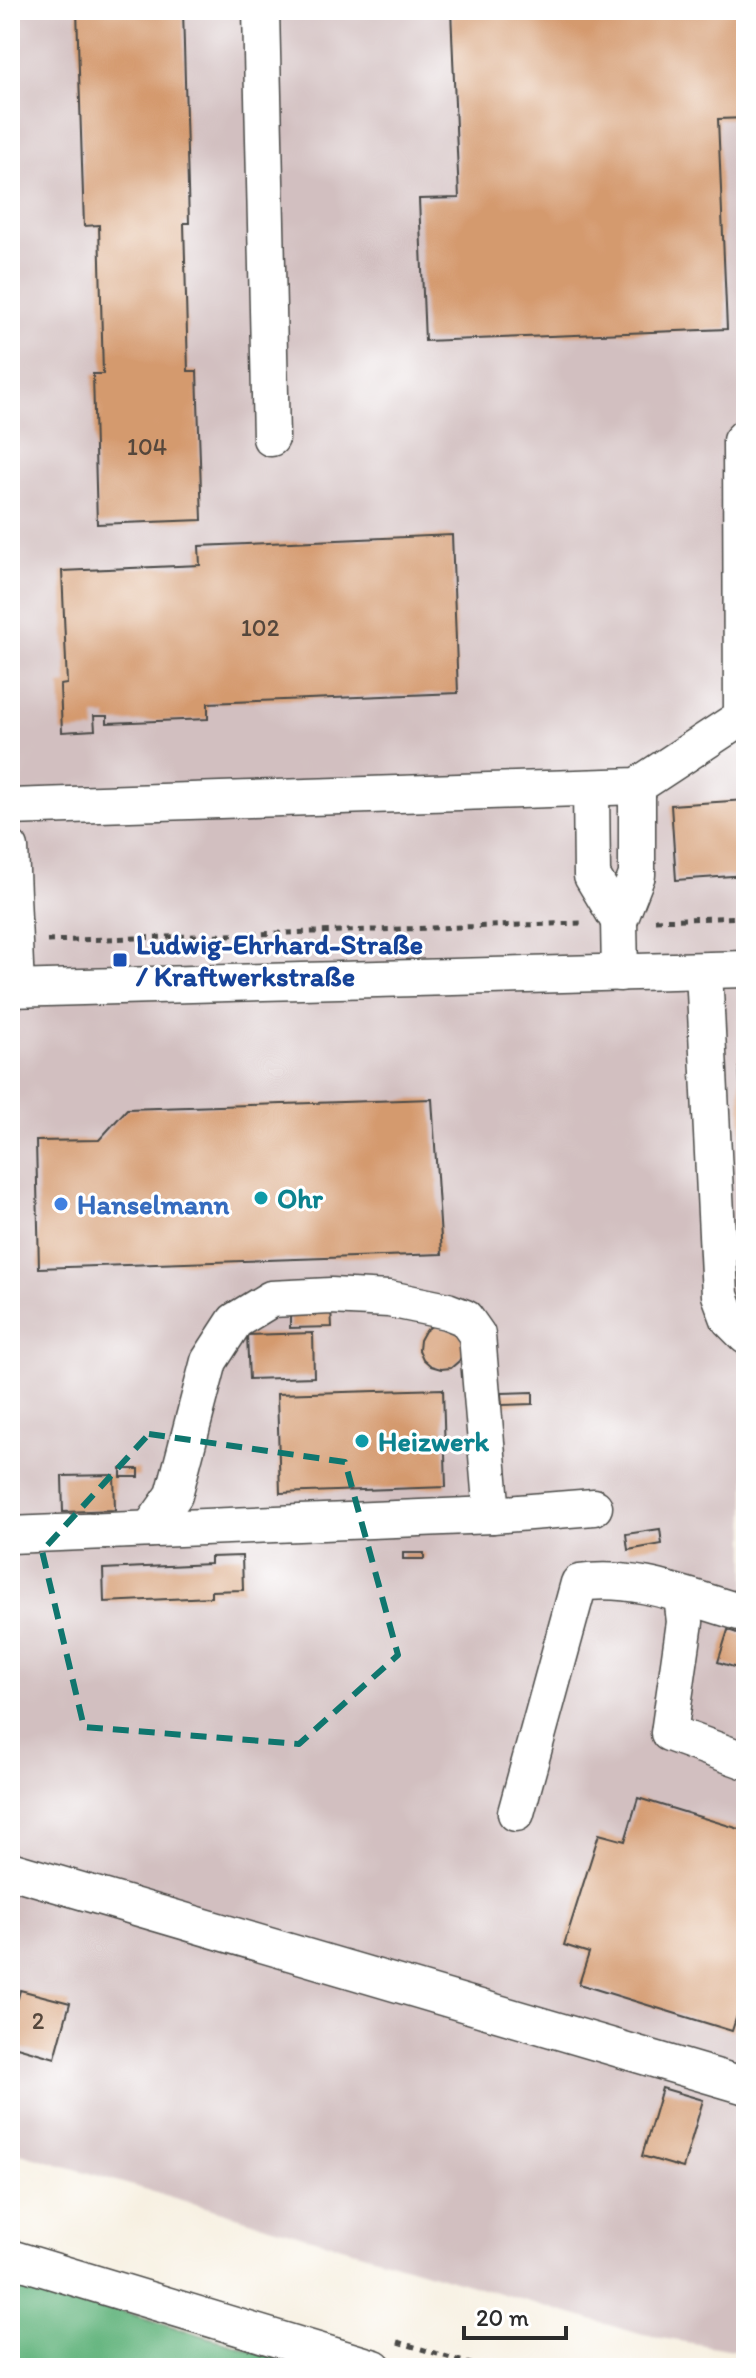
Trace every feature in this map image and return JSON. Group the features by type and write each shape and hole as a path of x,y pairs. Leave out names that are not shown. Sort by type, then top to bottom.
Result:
{"street":[{"path":"261,10 271,438"},
{"path":"10,807 637,786 745,718 741,441 746,436"},
{"path":"620,973 619,921 637,875 637,786"},
{"path":"591,788 592,876 619,921"},
{"path":"10,848 13,989 746,969"},
{"path":"704,971 720,1295 729,1319 746,1336"},
{"path":"150,1529 174,1495 209,1361 235,1321 271,1299 331,1296 389,1299 447,1311 465,1318 477,1335 492,1515"},
{"path":"10,1535 492,1515 594,1507"},
{"path":"516,1813 579,1583 602,1579 634,1582 746,1614"},
{"path":"682,1596 685,1622 669,1733 746,1761"},
{"path":"10,1870 746,2086"},
{"path":"10,2258 374,2368"}],"path":[{"path":"14,942 746,917"}],"highlighted area":[{"path":"149,1434 345,1462 398,1655 299,1744 84,1727 42,1551"}],"shaded area":[{"path":"10,10 746,10 746,2352 643,2335 10,2150"}],"green space":[{"path":"10,2278 312,2368 10,2368"}],"building":[{"path":"77,10 183,10 189,223 184,223 188,371 197,371 202,520 97,524 93,374 103,374 99,225 84,226"},
{"path":"451,10 746,10 746,118 718,119 727,329 425,341 419,199 459,198"},
{"path":"452,535 458,693 208,703 208,719 107,723 107,716 94,716 95,730 62,732 60,685 67,684 62,571 200,565 199,546"},
{"path":"746,800 746,875 676,880 671,805"},
{"path":"746,1054 746,1175 743,1175 739,1055"},
{"name":"Ohr","path":"432,1099 442,1254 39,1268 36,1141 99,1140 127,1109"},
{"path":"331,1308 332,1327 290,1328 290,1309"},
{"path":"433,1325 461,1333 464,1352 451,1368 431,1366 419,1350 425,1331"},
{"path":"313,1333 314,1377 249,1379 247,1335"},
{"name":"Heizwerk","path":"443,1389 446,1487 280,1493 277,1394"},
{"path":"533,1392 533,1404 502,1405 501,1393"},
{"path":"121,1469 139,1469 139,1477 121,1477"},
{"path":"114,1475 115,1510 63,1512 62,1476"},
{"path":"660,1529 662,1544 628,1550 626,1534"},
{"path":"403,1553 424,1553 424,1559 403,1559"},
{"path":"242,1556 243,1590 211,1591 211,1597 104,1602 103,1569 210,1564 210,1557"},
{"path":"728,1630 746,1636 746,1671 718,1662"},
{"path":"638,1798 746,1831 746,2001 742,2000 732,2031 579,1984 589,1953 564,1945 599,1834 625,1841"},
{"path":"20,1990 70,2003 55,2058 10,2045 10,1996 18,1998"},
{"path":"662,2088 703,2100 683,2168 642,2156"}],"place":[{"name":"Ludwig-Ehrhard-Straße / Kraftwerkstraße","path":"120,960"},
{"name":"Ohr","path":"261,1198"},
{"name":"Hanselmann","path":"61,1204"},
{"name":"Heizwerk","path":"362,1441"}]}
